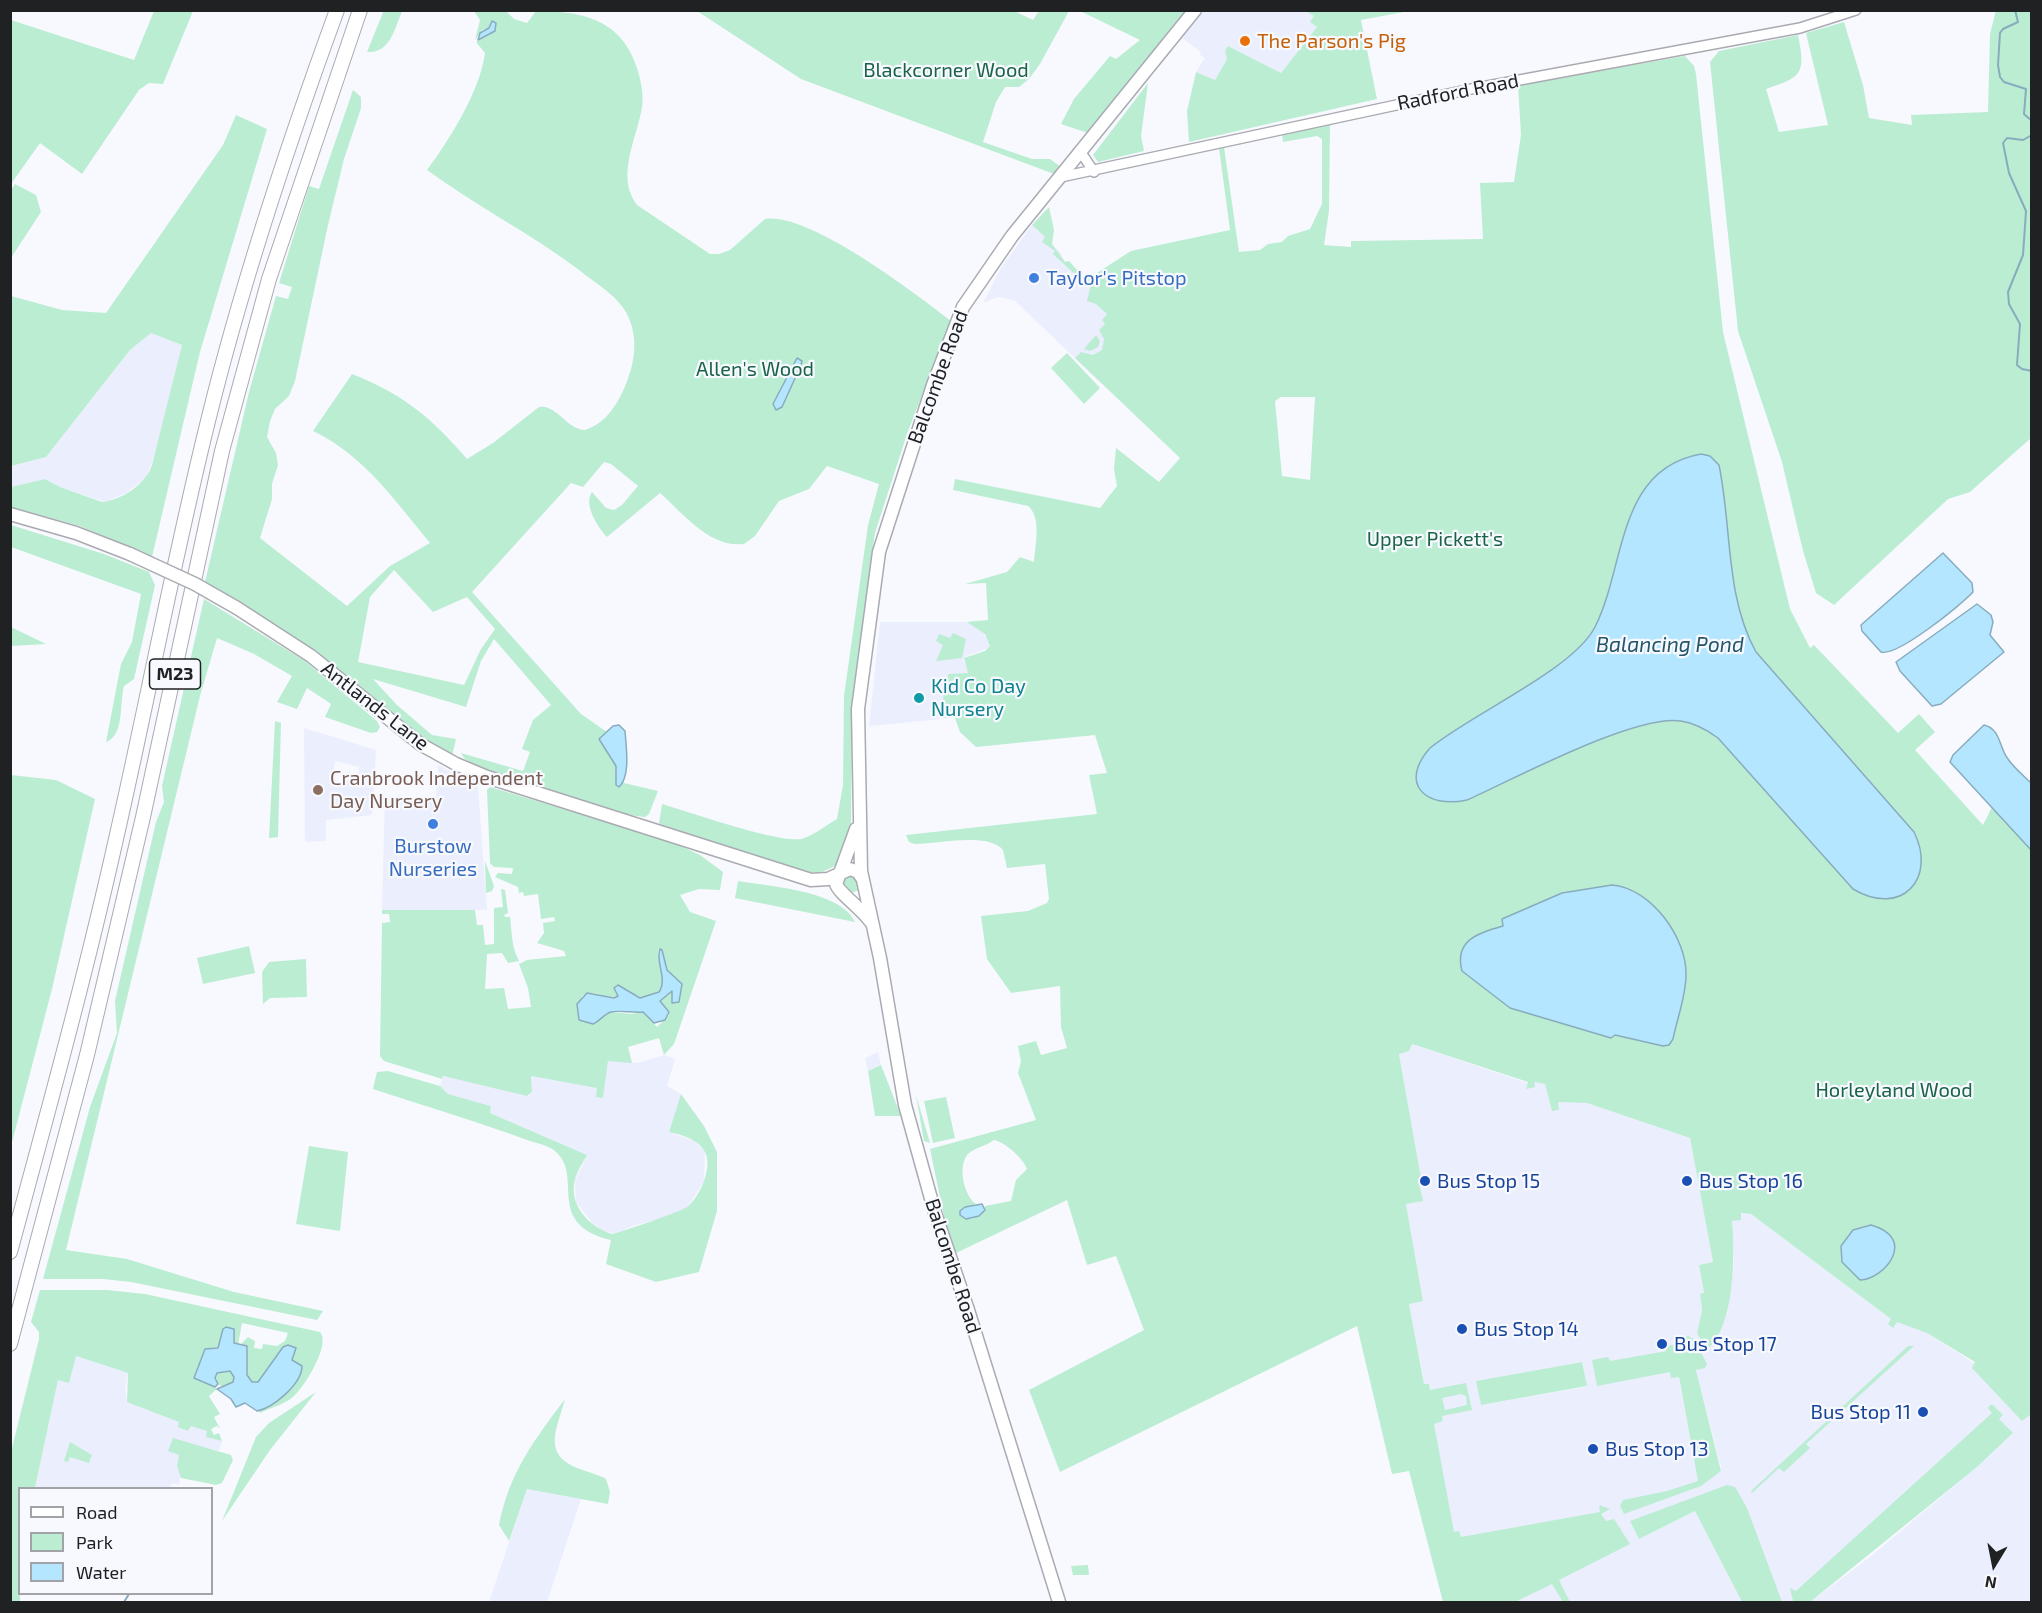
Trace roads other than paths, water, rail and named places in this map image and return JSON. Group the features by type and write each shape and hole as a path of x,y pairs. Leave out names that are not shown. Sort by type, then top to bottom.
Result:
{"highway":[{"name":"M23","path":"10,1252 116,839 154,653 210,414 248,277 304,100 336,10"},
{"name":"M23","path":"10,1344 87,1054 141,828 225,440 268,279 360,10"}],"main road":[{"name":"Balcombe Road","path":"1059,1602 968,1310 935,1214 909,1120 863,881 857,743 860,690 876,567 890,513 933,385 963,307 1012,236 1082,154 1195,10"},
{"name":"Antlands Lane","path":"10,514 76,533 130,554 195,584 311,656 417,741 456,764 487,777 660,830 789,874 845,896"},
{"name":"Balcombe Road","path":"840,873 860,817"},
{"path":"852,869 863,881 857,894 845,896 836,886 840,873 852,869"},
{"name":"Antlands Lane","path":"789,874 821,881 840,873"},
{"name":"Balcombe Road","path":"845,896 857,904 872,924"}],"street":[{"name":"Radford Road","path":"1061,177 1094,172 1409,102 1800,28 1856,10"},
{"path":"1082,154 1094,172"}],"water":[{"path":"492,21 496,23 495,31 478,40 480,33 489,28"},
{"path":"797,358 802,361 801,365 782,407 776,410 773,404"},
{"name":"Balancing Pond","path":"1701,454 1710,456 1719,465 1734,585 1746,630 1756,652 1914,832 1920,849 1921,864 1918,878 1910,889 1900,896 1886,899 1871,897 1853,889 1718,738 1701,727 1686,722 1661,722 1635,727 1605,737 1467,800 1439,801 1421,791 1417,783 1421,761 1430,748 1544,675 1583,643 1595,627 1605,603 1628,523 1638,499 1653,479 1673,463"},
{"path":"1943,553 1972,583 1973,592 1956,608 1914,639 1900,647 1881,652 1862,631 1861,625"},
{"path":"1977,604 1991,615 1993,622 1990,635 2004,652 1941,704 1932,706 1900,671 1896,662"},
{"path":"619,725 625,731 627,760 625,776 619,787 616,785 616,766 599,739 613,726"},
{"path":"1984,725 1994,730 2005,755 2031,783 2031,850 1950,762 1953,755"},
{"path":"1612,885 1626,888 1653,905 1664,917 1680,946 1685,961 1686,983 1673,1039 1669,1045 1663,1046 1615,1035 1611,1038 1510,1008 1462,971 1461,952 1465,945 1476,935 1503,926 1502,919 1562,893"},
{"path":"660,949 667,970 682,984 679,1002 672,1003 672,991 660,1001 669,1012 665,1020 654,1023 643,1012 618,1011 609,1013 593,1024 579,1020 577,1004 587,993 614,998 618,996 614,988 618,985 640,998 659,992 662,982"},
{"path":"982,1204 985,1210 979,1216 966,1219 960,1215 960,1211 965,1207"},
{"path":"1871,1225 1885,1231 1893,1239 1895,1248 1887,1266 1870,1278 1860,1280 1842,1262 1841,1246 1853,1230"},
{"path":"226,1327 234,1329 234,1343 247,1346 247,1375 252,1382 258,1382 283,1347 288,1345 296,1348 292,1360 302,1366 301,1373 286,1394 264,1409 257,1411 245,1403 236,1407 231,1399 217,1389 233,1382 234,1377 230,1371 217,1373 215,1378 218,1384 215,1387 194,1378 205,1349 218,1348 223,1329"}],"waterway":[{"path":"2015,10 2018,22 2003,29 2000,33 1998,65 2000,77 2004,82 2026,89 2024,114 2032,121"},
{"path":"2032,135 2023,140 2007,138 2003,143 2009,173 2026,211 2023,255 2008,292 2009,304 2020,324 2017,365 2022,369 2032,371"},
{"path":"124,1602 128,1595"}],"place":[{"name":"The Parson's Pig","path":"1245,41"},
{"name":"Taylor's Pitstop","path":"1034,278"},
{"name":"Kid Co Day Nursery","path":"919,698"},
{"name":"Cranbrook Independent Day Nursery","path":"318,790"},
{"name":"Burstow Nurseries","path":"433,824"},
{"name":"Bus Stop 15","path":"1425,1181"},
{"name":"Bus Stop 16","path":"1687,1181"},
{"name":"Bus Stop 14","path":"1462,1329"},
{"name":"Bus Stop 17","path":"1662,1344"},
{"name":"Bus Stop 11","path":"1923,1412"},
{"name":"Bus Stop 13","path":"1593,1449"}],"park label":[{"name":"Blackcorner Wood","path":"946,70"},
{"name":"Allen's Wood","path":"755,369"},
{"name":"Upper Pickett's","path":"1435,539"},
{"name":"Horleyland Wood","path":"1894,1090"}]}
